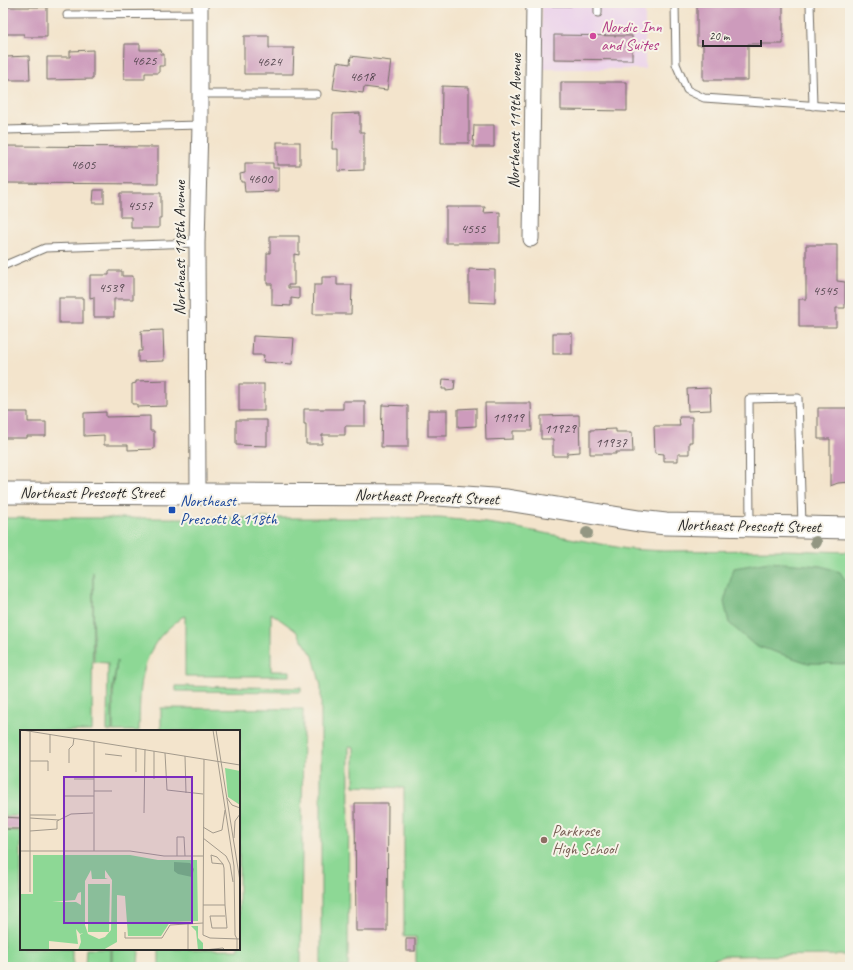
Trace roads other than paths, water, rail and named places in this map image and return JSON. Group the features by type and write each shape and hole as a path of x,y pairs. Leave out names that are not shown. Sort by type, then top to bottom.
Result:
{"street":[{"name":"Northeast 119th Avenue","path":"531,239 534,3"},
{"name":"Northeast 118th Avenue","path":"198,493 197,243 200,125 200,8"},
{"name":"Northeast Prescott Street","path":"3,493 400,494 473,496 659,523 850,528"}],"lane":[{"path":"598,3 598,13"},
{"path":"675,3 676,64 686,90 704,98 850,108"},
{"path":"810,3 813,106"},
{"path":"67,15 200,8"},
{"path":"200,94 318,94"},
{"path":"5,130 200,125"},
{"path":"3,266 45,248 197,243"},
{"path":"750,526 749,399 798,398 802,527"}],"place":[{"name":"Nordic Inn and Suites","path":"593,36"},
{"name":"Northeast Prescott & 118th","path":"172,510"},
{"name":"Parkrose High School","path":"544,840"}]}
